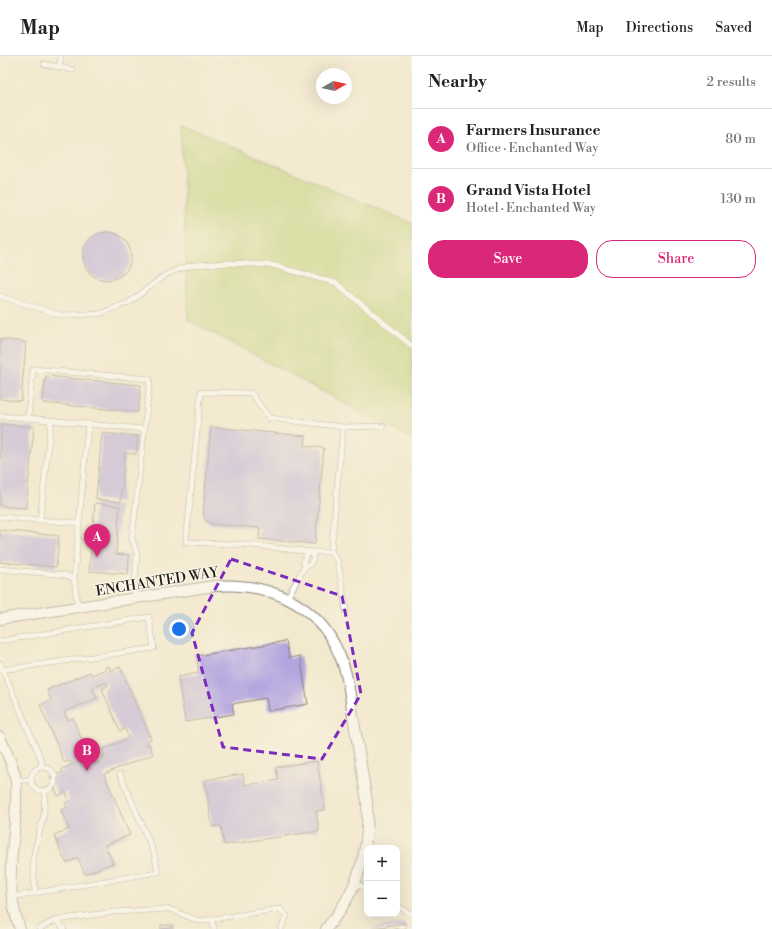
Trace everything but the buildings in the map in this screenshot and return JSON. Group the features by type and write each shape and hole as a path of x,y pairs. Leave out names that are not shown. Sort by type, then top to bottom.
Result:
{"street":[{"name":"ENCHANTED WAY","path":"0,620 231,584 263,589 287,598 311,616 328,634 339,653 347,676 367,801 368,819 364,855 355,883 343,907 326,929"},
{"path":"0,737 16,780 16,813 7,849 5,867 8,898 20,929"}],"lane":[{"path":"59,67 61,56"},
{"path":"44,64 73,70"},
{"path":"0,296 60,315 99,314 130,302 165,275 179,269 194,265 228,263 272,265 336,283 412,346"},
{"path":"28,418 33,369 150,379 132,539 137,554 134,598"},
{"path":"331,552 312,552 250,545 186,542 201,392 251,393 269,418 343,427 384,426"},
{"path":"0,416 144,429"},
{"path":"40,520 51,420"},
{"path":"78,607 74,579 88,424"},
{"path":"343,427 331,552 338,562 346,610"},
{"path":"0,516 79,523"},
{"path":"287,598 305,566 303,562 307,554 312,552"},
{"path":"0,569 66,575 74,579"},
{"path":"0,640 149,617 154,648 2,670"},
{"path":"0,663 41,759 42,767"},
{"path":"42,767 46,767 52,772 55,779 52,787 45,790 34,787 31,780 33,773 42,767"},
{"path":"8,898 158,872 154,854 120,774"},
{"path":"16,780 31,780"},
{"path":"35,893 33,858 44,814 45,790"},
{"path":"355,883 364,888"},
{"path":"39,929 56,920 114,912 169,908 199,921 280,909 287,916 281,929"},
{"path":"400,908 412,914"},
{"path":"212,919 214,929"},
{"path":"56,920 64,929"}],"highlighted area":[{"path":"231,559 342,596 361,694 322,759 223,747 192,633"}],"green space":[{"path":"181,125 412,223 412,439 188,320"}],"place":[{"name":"Farmers Insurance","path":"97,557"},
{"name":"Grand Vista Hotel","path":"87,771"}]}
